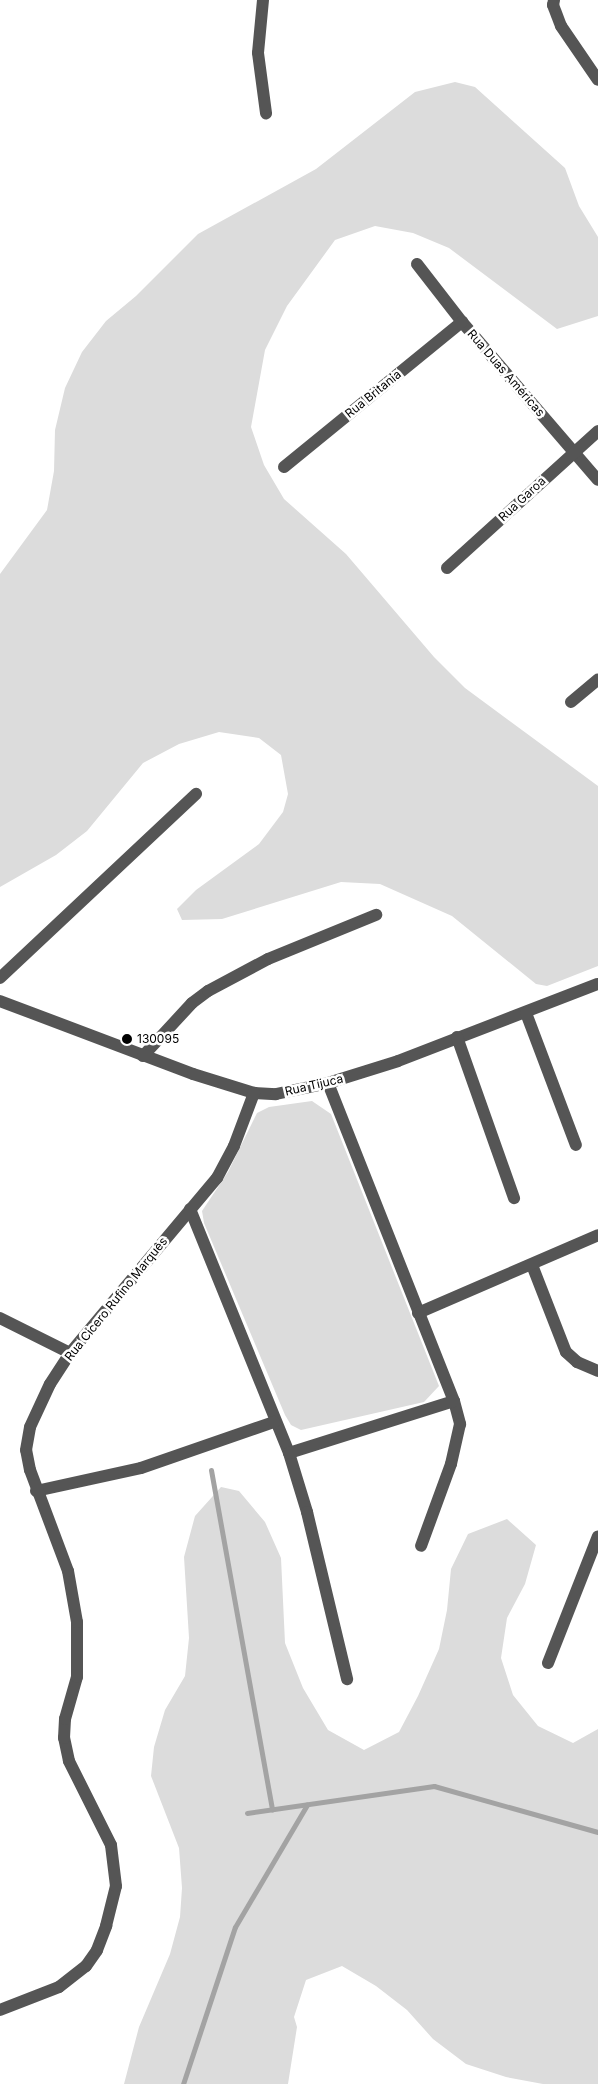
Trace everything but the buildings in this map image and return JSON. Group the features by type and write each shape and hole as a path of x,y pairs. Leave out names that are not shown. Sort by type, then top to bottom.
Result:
{"street":[{"path":"263,0 258,53 266,113"},
{"path":"554,0 553,5 561,26 598,80"},
{"name":"Rua Duas Américas","path":"417,264 462,322 598,480"},
{"name":"Rua Britania","path":"284,467 462,322"},
{"name":"Rua Garoa","path":"447,568 598,431"},
{"path":"571,702 598,679"},
{"path":"0,978 196,794"},
{"path":"143,1056 192,1003 208,991 268,959 376,915"},
{"name":"Rua Tijuca","path":"0,1001 143,1056 254,1093 297,1091 398,1061 598,984"},
{"path":"526,1013 576,1145"},
{"path":"457,1037 514,1198"},
{"path":"328,1083 454,1401 460,1424 457,1443 421,1546"},
{"name":"Rua Cicero Rufino Marquês","path":"0,2010 59,1987 86,1966 103,1934 116,1886 111,1845 69,1761 64,1738 65,1719 77,1677 77,1622 68,1571 36,1491 26,1450 30,1427 50,1384 70,1353 217,1178 234,1146 254,1093"},
{"path":"190,1210 274,1422 289,1453 307,1512 347,1679"},
{"path":"418,1313 598,1235"},
{"path":"532,1265 566,1352 577,1362 598,1371"},
{"path":"0,1318 70,1353"},
{"path":"289,1453 454,1401"},
{"path":"36,1491 141,1468 274,1422"},
{"path":"548,1663 598,1536"}],"shaded area":[{"path":"455,82 475,87 565,168 579,206 598,237 598,316 557,329 449,248 413,233 375,226 335,240 287,306 265,350 251,427 264,465 284,499 346,554 434,657 465,688 598,786 598,966 547,986 536,984 452,916 380,884 341,882 222,919 182,920 177,909 196,890 259,844 283,812 288,794 281,755 259,738 219,732 179,744 143,763 87,831 56,855 0,887 0,574 47,510 54,471 55,430 65,388 82,352 106,321 136,296 198,234 316,169 415,92"},
{"path":"312,1101 331,1114 439,1386 424,1402 301,1430 291,1425 285,1415 204,1223 202,1211 228,1172 257,1113 269,1107"},
{"path":"221,1487 239,1491 265,1522 281,1558 285,1643 303,1688 328,1730 364,1750 399,1732 418,1696 439,1649 447,1610 451,1569 468,1534 507,1519 536,1545 525,1584 507,1618 501,1658 513,1695 538,1726 573,1743 598,1729 598,2084 543,2084 506,2077 466,2064 433,2039 407,2010 376,1986 342,1966 306,1980 294,2017 297,2027 288,2084 124,2084 139,2027 170,1954 180,1917 182,1888 179,1848 151,1776 154,1747 165,1710 185,1676 189,1638 184,1557 195,1516"}],"waterway":[{"path":"211,1470 272,1810"},
{"path":"247,1813 434,1786 598,1832"},
{"path":"183,2084 235,1927 307,1805"}],"place":[{"name":"130095","path":"127,1039"}]}
